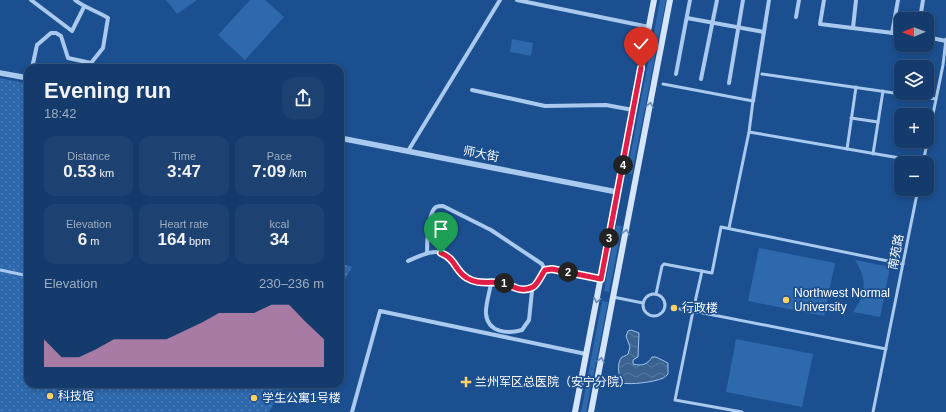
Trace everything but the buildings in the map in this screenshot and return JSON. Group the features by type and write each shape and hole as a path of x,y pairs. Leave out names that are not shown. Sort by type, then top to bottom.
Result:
{"main road":[{"path":"575,412 654,0"},
{"path":"591,412 670,0"}],"street":[{"path":"31,0 72,32 84,7"},
{"path":"33,64 37,45 49,34 54,32 59,34 62,38 68,58 91,62 103,48 108,18 97,11 84,7 75,0"},
{"path":"408,151 500,0"},
{"path":"517,0 649,27"},
{"path":"676,74 690,0"},
{"path":"701,79 717,0"},
{"path":"729,83 743,0"},
{"path":"729,228 749,132 770,0"},
{"path":"796,17 799,0"},
{"path":"824,0 820,24 892,33 898,0"},
{"path":"853,28 856,0"},
{"path":"921,12 923,0"},
{"path":"687,18 764,32"},
{"path":"924,156 943,65 946,40 934,38"},
{"path":"0,73 24,77"},
{"path":"762,74 936,99"},
{"path":"663,84 753,100"},
{"path":"847,149 856,87"},
{"path":"472,90 545,106 606,105 633,110"},
{"path":"873,154 883,91"},
{"path":"851,118 878,122"},
{"path":"749,132 894,158"},
{"name":"师大街","path":"344,139 618,192"},
{"name":"南苑路","path":"873,412 917,196"},
{"path":"428,252 427,240 432,215 437,206 443,206 491,230 542,264 545,270"},
{"path":"656,294 662,266 664,264 712,273 722,227 903,264"},
{"path":"408,261 428,252 441,253 448,256 454,262 460,273 468,279 479,283 504,283 519,290 535,286 545,270 552,269 601,279"},
{"path":"0,270 24,275"},
{"path":"702,271 675,400 742,412"},
{"path":"491,283 485,313 488,324 498,331 512,333 522,330 529,320 531,288"},
{"path":"656,294 663,299 664,307 660,314 652,316 645,311 643,303 648,296 656,294"},
{"path":"613,297 643,303"},
{"path":"664,307 669,308"},
{"path":"680,309 886,349"},
{"path":"352,412 380,311 586,354"}],"shaded area":[{"path":"166,0 197,0 177,14"},
{"path":"250,0 265,0 284,17 245,60 218,35"},
{"path":"660,0 666,0 632,174 627,173"},
{"path":"512,39 533,43 531,56 510,52"},
{"path":"0,78 24,83 24,388 283,388 269,412 0,412"},
{"path":"616,225 622,226 609,292 604,291"},
{"path":"759,248 835,263 824,316 748,301"},
{"path":"855,260 890,267 880,317 853,312 861,299 864,286 862,273"},
{"path":"344,264 352,267 344,281"},
{"path":"602,301 608,302 586,412 581,412"},
{"path":"736,339 813,354 802,407 726,392"}],"water":[{"path":"631,330 639,333 638,357 633,360 633,364 644,364 652,357 656,357 668,363 668,374 664,378 643,383 622,383 619,374 619,363 622,357 628,354 630,347 626,336 628,331"}],"tunnel":[{"path":"669,308 680,309"}],"place":[{"name":"Northwest Normal University","path":"786,300"},
{"name":"行政楼","path":"674,308"},
{"name":"兰州军区总医院（安宁分院）","path":"466,382"},
{"name":"科技馆","path":"50,396"},
{"name":"学生公寓1号楼","path":"254,398"}],"route":[{"path":"441,253 448,256 454,262 460,273 468,279 479,283 504,283 519,290 535,286 545,270 552,269 601,279 641,68"}]}
